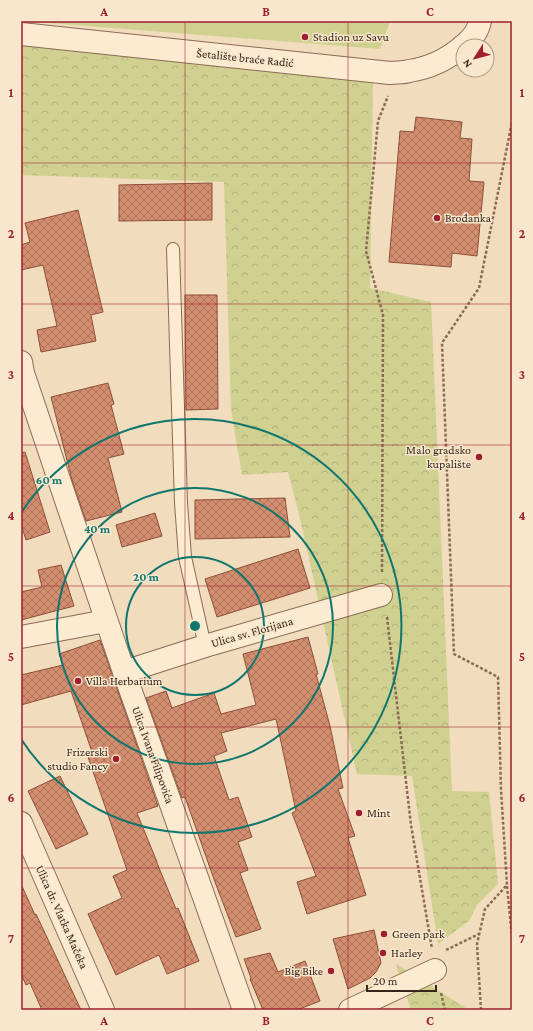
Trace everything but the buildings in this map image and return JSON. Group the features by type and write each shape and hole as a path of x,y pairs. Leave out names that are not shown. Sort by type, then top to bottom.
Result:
{"street":[{"name":"Šetalište braće Radić","path":"471,38 480,21"},
{"name":"Šetalište braće Radić","path":"21,34 390,73 409,71 438,63 455,52"},
{"name":"Ulica Ivana Filipovića","path":"21,362 23,373 106,621 244,1010"},
{"name":"Ulica sv. Florijana","path":"124,672 382,586"},
{"path":"21,637 106,621"},
{"name":"Ulica dr. Vlatka Mačeka","path":"21,823 104,1010"},
{"path":"350,1010 434,963"}],"lane":[{"path":"173,249 181,502 186,557 205,646"}],"path":[{"path":"382,586 383,315 366,251 378,121 388,94 390,73"},
{"path":"512,122 479,288 442,343 454,654 498,677 501,790 512,937"},
{"path":"387,617 411,825 434,963 445,1010"},
{"path":"481,1010 477,944 479,934 485,909 507,885"},
{"path":"434,963 479,934"}],"green space":[{"name":"Stadion uz Savu","path":"24,21 390,21 380,49"},
{"path":"21,43 373,72 370,288 431,302 452,791 489,792 498,884 477,905 469,921 438,944 412,776 357,774 299,514 288,472 242,475 231,410 224,182 21,175"},
{"path":"396,964 469,1010 411,1010"}],"place":[{"name":"Stadion uz Savu","path":"305,37"},
{"name":"Brođanka","path":"437,218"},
{"name":"Malo gradsko kupalište","path":"479,457"},
{"name":"Villa Herbarium","path":"78,681"},
{"name":"Frizerski studio Fancy","path":"116,759"},
{"name":"Mint","path":"359,813"},
{"name":"Green park","path":"384,934"},
{"name":"Harley","path":"383,953"},
{"name":"Big Bike","path":"331,971"}]}
